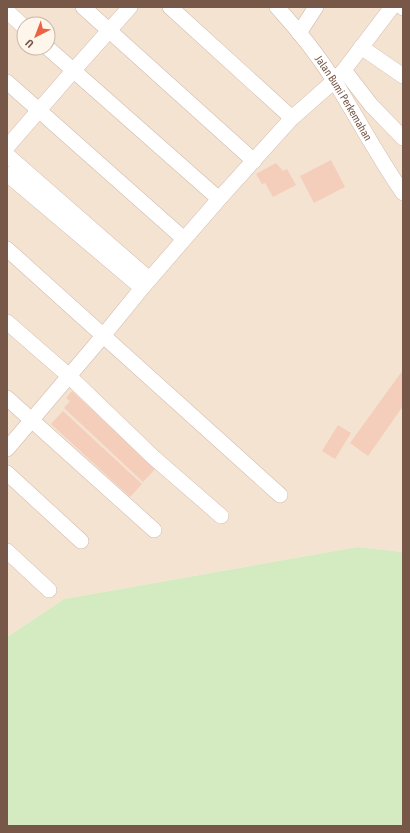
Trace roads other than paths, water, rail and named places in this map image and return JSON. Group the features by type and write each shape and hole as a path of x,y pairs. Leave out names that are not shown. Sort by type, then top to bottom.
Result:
{"street":[{"path":"83,7 254,161"},
{"path":"7,147 130,7"},
{"path":"170,7 292,118"},
{"name":"Jalan Bumi Perkemahan","path":"277,7 339,76 390,174 403,193"},
{"path":"299,33 316,7"},
{"path":"7,448 219,199 292,118 339,76 392,7"},
{"path":"7,11 16,19"},
{"path":"361,47 403,76"},
{"path":"56,55 219,199"},
{"path":"339,76 371,104 403,138"},
{"path":"7,82 184,239"},
{"path":"7,155 146,284"},
{"path":"7,174 146,284"},
{"path":"7,249 280,495"},
{"path":"7,322 69,376 153,457 221,516"},
{"path":"7,398 154,530"},
{"path":"7,473 81,541"},
{"path":"7,551 49,590"}]}
